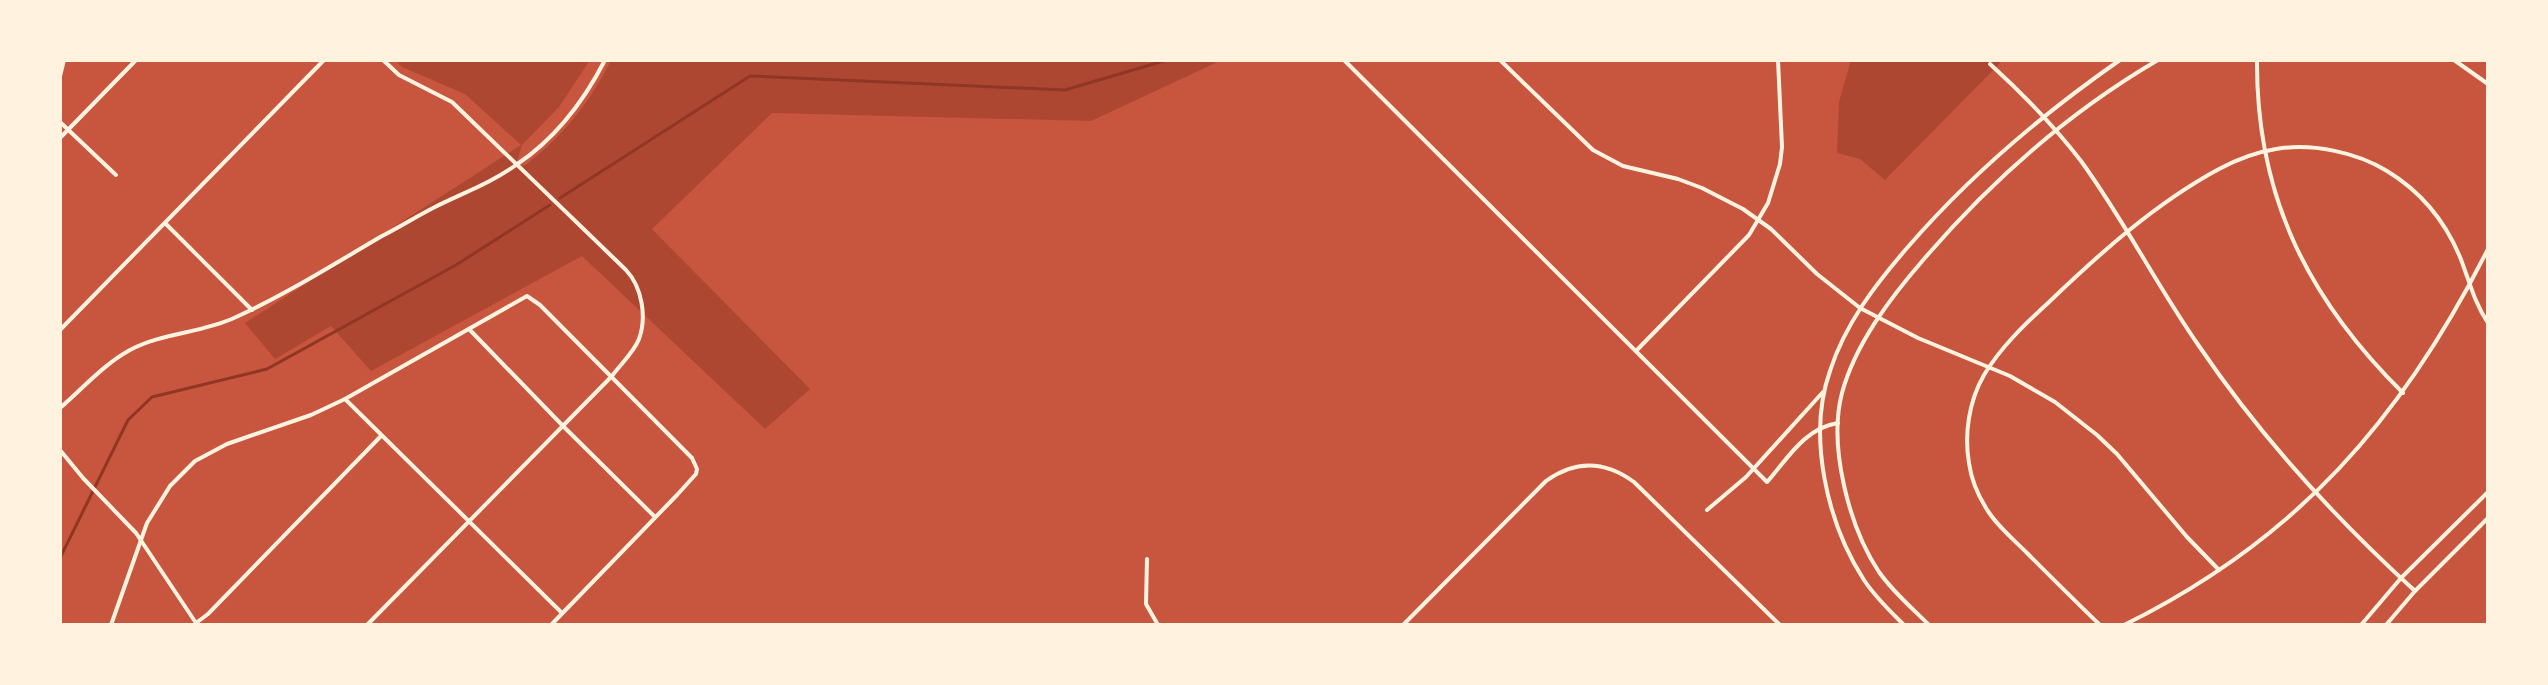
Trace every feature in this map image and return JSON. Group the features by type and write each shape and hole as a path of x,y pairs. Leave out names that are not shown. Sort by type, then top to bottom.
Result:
{"street":[{"path":"60,76 64,60"},
{"path":"60,138 136,60"},
{"path":"60,330 324,60"},
{"path":"367,625 612,376 639,341 643,313 634,279 452,102 399,75 383,60"},
{"path":"60,408 111,362 128,351 212,327 252,310 436,206 485,184 516,165 568,118 605,60"},
{"path":"1344,60 1767,482 1808,435 1822,425 1839,423"},
{"path":"1500,60 1593,150 1623,166 1702,188 1759,220 1817,274 1860,308 1918,338 1990,366 2034,388 2097,435 2219,570"},
{"path":"1637,350 1749,235 1759,220 1775,182 1782,147 1778,60"},
{"path":"1904,625 1863,579 1838,529 1824,472 1822,425 1830,371 1860,308 1934,217 1970,180 2042,116 2120,60"},
{"path":"1929,625 1888,584 1860,537 1843,484 1839,423 1842,392 1877,318 1949,230 1984,194 2055,131 2158,60"},
{"path":"2257,60 2259,112 2265,152 2279,203 2312,279 2362,351 2403,393"},
{"path":"2454,60 2488,84"},
{"path":"1990,64 2079,159 2128,232 2155,280 2219,374 2268,437 2316,492 2415,591"},
{"path":"60,122 116,175"},
{"path":"2100,625 1985,507 1974,483 1967,450 1969,416 1979,385 1990,366 2038,312 2147,217 2219,169 2265,152 2290,147 2322,149 2356,157 2386,170 2413,190 2437,215 2460,257 2469,286 2488,323"},
{"path":"165,223 252,310"},
{"path":"2124,625 2163,606 2270,532 2316,492 2356,451 2428,357 2488,249"},
{"path":"111,625 147,523 165,493 195,461 227,444 311,415 345,399 527,296 612,376 692,458 697,469 696,474 551,625"},
{"path":"469,329 655,517"},
{"path":"1707,510 1754,467 1825,390"},
{"path":"345,399 562,613"},
{"path":"60,450 140,541 196,624 381,436"},
{"path":"1403,625 1546,481 1563,470 1594,464 1613,469 1634,482 1780,625"},
{"path":"2361,625 2401,578 2488,492"},
{"path":"2386,625 2415,591 2488,518"},
{"path":"1147,559 1146,604 1158,625"}],"shaded area":[{"path":"395,60 590,60 559,107 522,145 516,165 524,166 574,118 611,60 1222,60 1091,121 772,113 652,229 810,389 765,429 582,256 371,371 331,326 275,359 245,323 521,145 465,94 402,67"},
{"path":"1851,60 2003,60 1885,180 1860,159 1837,153 1839,102"}],"waterway":[{"path":"560,198 750,76 1065,90 1167,60"},
{"path":"60,558 128,420 152,397 267,369 456,265 550,205"}]}
